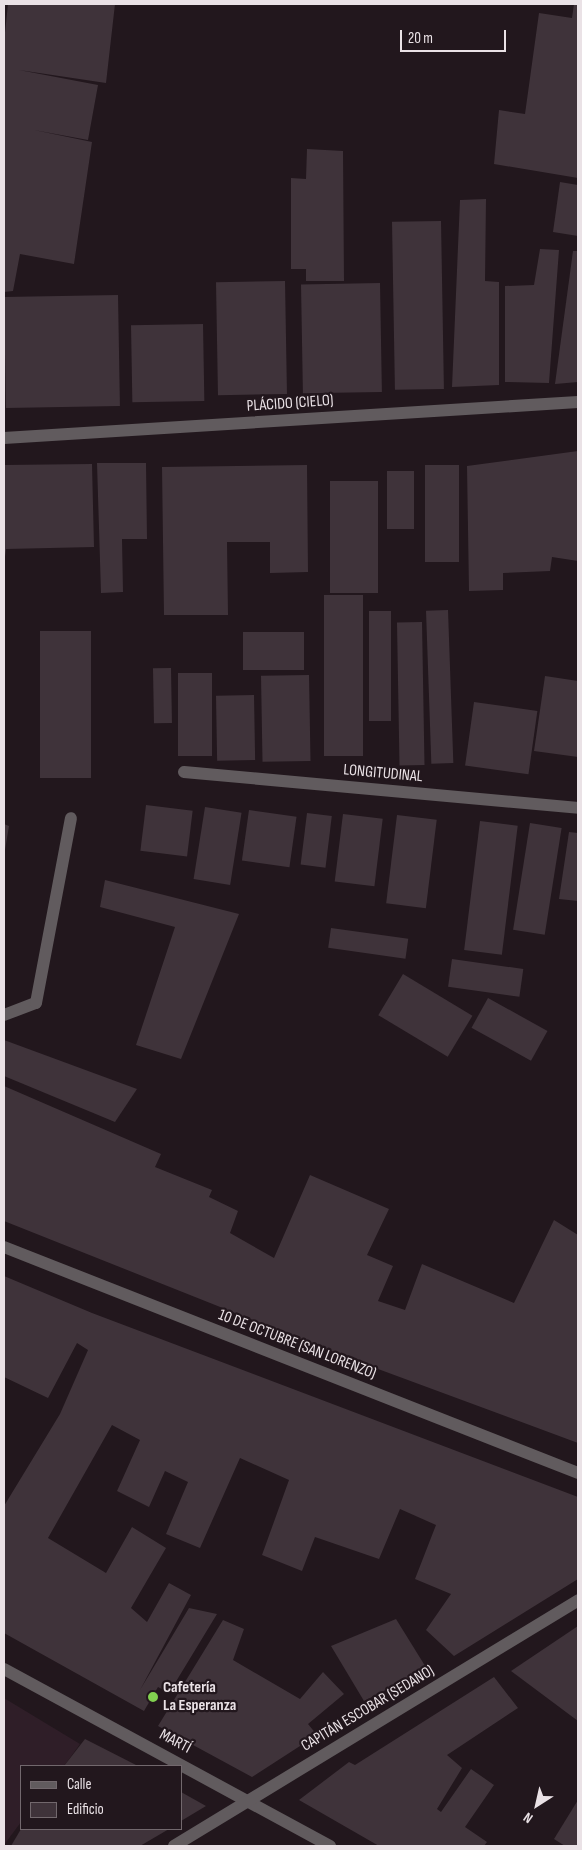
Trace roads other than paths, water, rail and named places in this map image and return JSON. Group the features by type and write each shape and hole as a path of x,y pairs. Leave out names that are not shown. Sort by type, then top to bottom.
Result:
{"street":[{"name":"PLÁCIDO (CIELO)","path":"4,438 578,402"},
{"name":"LONGITUDINAL","path":"184,772 578,808"},
{"path":"4,1015 36,1003 71,818"},
{"name":"10 DE OCTUBRE (SAN LORENZO)","path":"4,1247 578,1473"},
{"name":"CAPITÁN ESCOBAR (SEDANO)","path":"174,1846 578,1600"},
{"name":"MARTÍ","path":"4,1669 330,1846"}],"place":[{"name":"Cafetería La Esperanza","path":"153,1697"}]}
